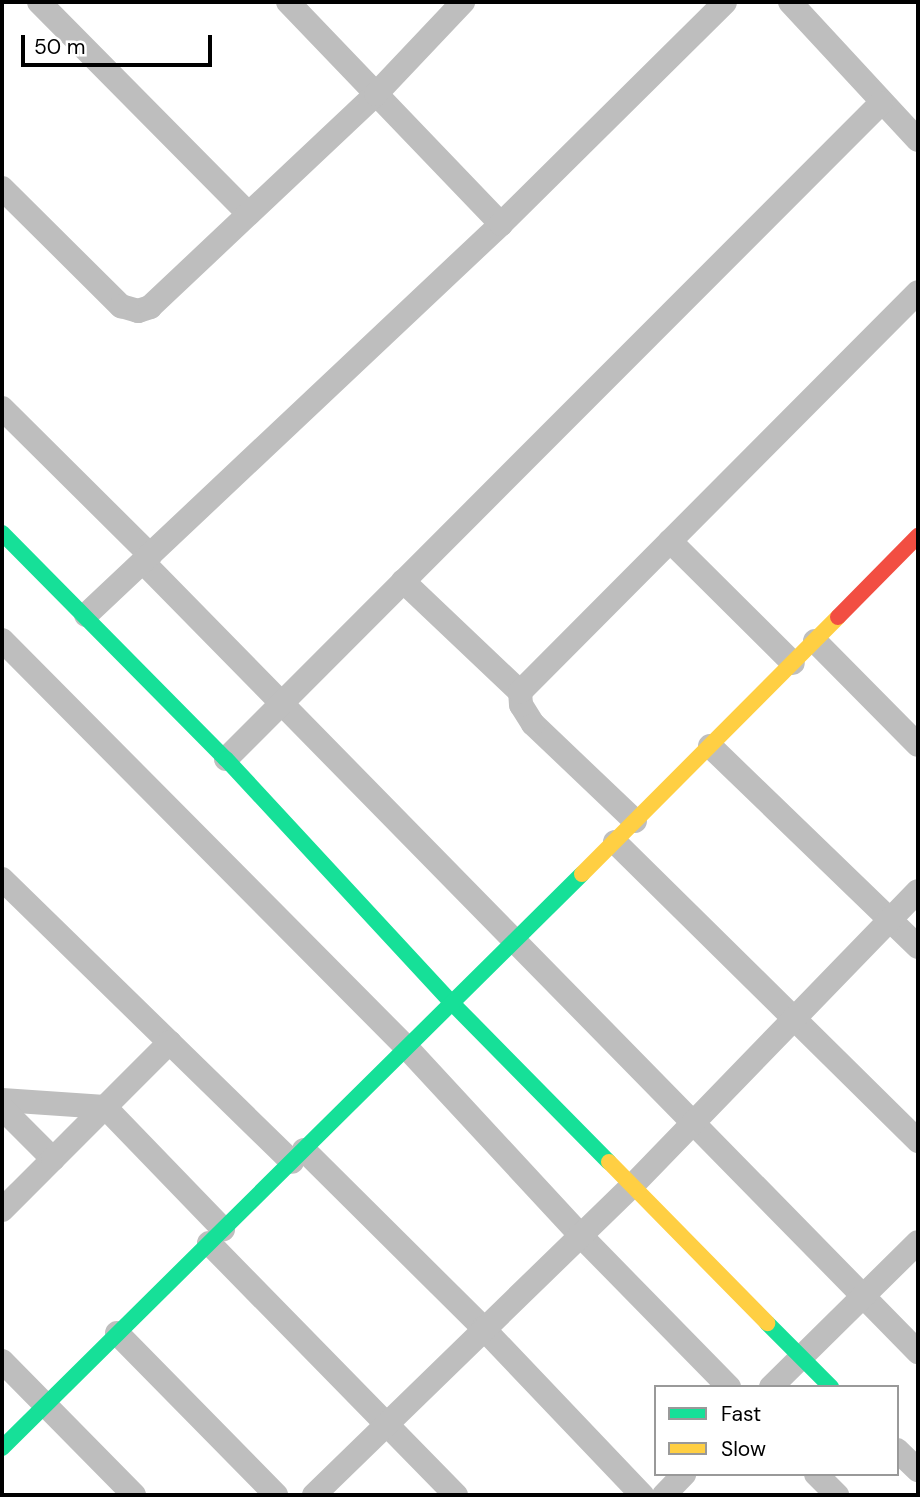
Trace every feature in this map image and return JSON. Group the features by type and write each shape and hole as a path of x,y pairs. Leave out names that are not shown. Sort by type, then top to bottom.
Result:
{"street":[{"path":"39,2 249,214"},
{"path":"288,2 501,224"},
{"path":"2,188 121,306 138,312 166,294 376,94 463,2"},
{"path":"86,615 501,224 725,2"},
{"path":"790,2 918,140"},
{"path":"226,759 881,103"},
{"path":"520,692 918,292"},
{"path":"2,408 282,702 918,1352"},
{"path":"2,533 226,759 453,1004 829,1385"},
{"path":"2,1448 517,941 918,536"},
{"path":"670,541 793,663"},
{"path":"403,582 520,692 521,705 533,724 635,821"},
{"path":"2,640 408,1049 580,1235 728,1385"},
{"path":"815,641 918,745"},
{"path":"710,746 918,947"},
{"path":"615,842 791,1019 918,1141"},
{"path":"2,879 170,1042 484,1328 642,1495"},
{"path":"314,1495 631,1187 918,891"},
{"path":"2,1210 170,1042"},
{"path":"2,1100 106,1107 216,1236 386,1423 456,1495"},
{"path":"2,1108 53,1159"},
{"path":"773,1385 918,1242"},
{"path":"117,1333 276,1495"},
{"path":"2,1361 134,1495"},
{"path":"899,1452 918,1470"},
{"path":"664,1495 682,1476"},
{"path":"818,1476 837,1495"}],"traffic: fast":[{"path":"2,533 226,759 453,1004 609,1162"},
{"path":"2,1448 582,874"},
{"path":"767,1323 829,1385"}],"traffic: slow":[{"path":"582,874 838,617"},
{"path":"609,1162 767,1323"}],"traffic: jam":[{"path":"838,617 918,536"}]}
